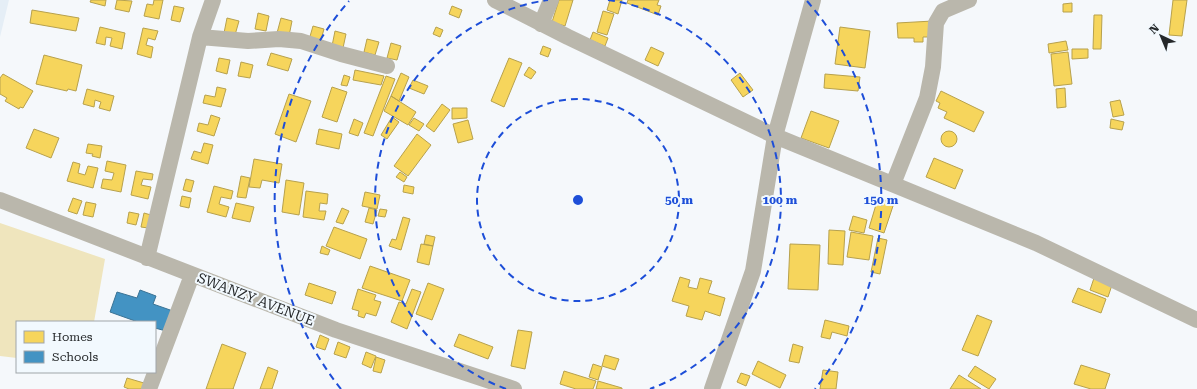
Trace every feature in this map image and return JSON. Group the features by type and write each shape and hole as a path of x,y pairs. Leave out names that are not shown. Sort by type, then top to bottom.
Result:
{"street":[{"path":"147,258 200,37 213,0"},
{"path":"495,0 541,24 776,136 1036,242 1197,320"},
{"path":"541,24 551,0"},
{"path":"712,389 753,271 776,136 813,0"},
{"path":"894,184 927,98 934,67 936,23 943,11 970,0"},
{"path":"200,37 248,41 279,39 301,41 340,54 387,66"},
{"name":"SWANZY AVENUE","path":"0,200 336,330 514,389"},
{"path":"156,370 192,275"},
{"path":"149,389 155,373"}],"shaded area":[{"path":"0,0 9,0 0,37"},
{"path":"0,223 105,259 94,321 16,321 16,358 0,356"}],"building: Homes":[{"path":"91,0 106,0 105,6 90,2"},
{"path":"117,0 132,1 129,12 115,9"},
{"path":"154,0 163,0 159,19 144,16 147,4 153,5"},
{"path":"559,0 573,0 565,26 552,22"},
{"path":"610,0 622,0 618,14 607,10"},
{"path":"628,0 659,0 657,5 661,6 658,15 627,3"},
{"path":"1173,0 1187,0 1182,36 1169,35"},
{"path":"1072,3 1072,12 1063,12 1063,4"},
{"path":"174,6 184,8 180,22 171,20"},
{"path":"452,6 462,10 459,18 449,14"},
{"path":"32,10 79,18 76,31 30,23"},
{"path":"603,11 614,14 607,35 597,32"},
{"path":"258,13 269,16 266,31 255,29"},
{"path":"1094,15 1102,15 1101,49 1093,49"},
{"path":"227,18 239,21 235,35 224,33"},
{"path":"281,18 292,21 289,36 277,33"},
{"path":"933,21 934,37 923,37 923,42 914,42 914,38 898,38 897,23"},
{"path":"313,26 324,29 320,43 309,40"},
{"path":"100,27 125,33 122,49 110,46 112,38 106,37 105,45 96,43"},
{"path":"436,27 443,30 440,37 433,34"},
{"path":"840,27 870,31 865,68 835,64"},
{"path":"143,28 158,31 155,40 148,38 146,45 153,47 151,58 137,54"},
{"path":"335,31 346,34 343,48 332,46"},
{"path":"593,32 608,38 605,46 590,40"},
{"path":"367,39 379,42 375,55 364,52"},
{"path":"1066,41 1068,50 1049,53 1048,44"},
{"path":"391,43 401,46 397,60 387,58"},
{"path":"543,46 551,49 548,57 540,54"},
{"path":"651,47 664,53 658,66 645,60"},
{"path":"1072,49 1088,49 1088,58 1072,59"},
{"path":"1068,52 1072,84 1054,86 1051,54"},
{"path":"271,53 292,59 288,71 267,65"},
{"path":"44,55 82,65 76,91 68,89 67,91 36,84"},
{"path":"219,58 230,60 227,74 216,71"},
{"path":"509,58 522,63 504,107 491,101"},
{"path":"241,62 253,65 250,78 238,76"},
{"path":"529,67 536,72 531,79 524,75"},
{"path":"355,70 384,76 381,85 353,80"},
{"path":"401,73 409,77 399,101 391,96"},
{"path":"740,73 753,90 743,97 731,80"},
{"path":"3,74 33,91 23,108 20,107 19,109 5,101 7,98 0,94 0,78"},
{"path":"825,74 860,77 858,91 824,88"},
{"path":"344,75 350,77 347,86 341,85"},
{"path":"386,76 395,79 373,136 364,133"},
{"path":"413,80 428,86 424,94 409,88"},
{"path":"217,87 226,89 221,107 203,103 205,95 215,97"},
{"path":"332,87 347,92 337,122 322,117"},
{"path":"1065,88 1066,107 1057,108 1056,89"},
{"path":"87,89 114,96 110,111 99,108 101,102 95,100 94,107 83,104"},
{"path":"941,91 984,112 974,132 944,118 947,112 938,108 940,103 936,101"},
{"path":"289,94 311,101 296,142 275,134"},
{"path":"391,96 416,112 408,125 384,111"},
{"path":"1120,100 1124,115 1113,117 1110,102"},
{"path":"442,104 450,110 434,132 426,126"},
{"path":"452,108 467,108 467,118 452,119"},
{"path":"811,111 839,121 829,148 801,138"},
{"path":"211,115 220,118 214,136 197,131 199,123 208,125"},
{"path":"392,117 399,122 387,139 381,135"},
{"path":"414,118 424,124 419,131 409,125"},
{"path":"354,119 363,123 358,136 349,133"},
{"path":"1111,119 1124,122 1122,130 1110,128"},
{"path":"468,120 473,139 458,143 453,124"},
{"path":"34,129 59,138 51,158 26,148"},
{"path":"319,129 342,134 339,149 316,144"},
{"path":"949,131 956,136 957,139 952,146 949,147 942,142 941,139 946,132"},
{"path":"417,134 431,145 408,176 394,166"},
{"path":"204,143 213,145 208,164 191,159 194,151 201,153"},
{"path":"88,144 102,146 100,158 92,156 93,154 86,153"},
{"path":"934,158 963,170 955,189 926,177"},
{"path":"254,159 282,164 279,183 262,180 260,188 249,187"},
{"path":"107,161 126,165 121,192 101,188 103,179 112,180 114,173 105,171"},
{"path":"73,162 80,164 78,173 85,175 88,166 98,168 93,188 67,181"},
{"path":"136,171 153,174 152,180 143,179 141,185 151,187 148,199 131,195"},
{"path":"400,172 407,177 404,182 396,177"},
{"path":"241,176 250,178 246,198 237,197"},
{"path":"186,179 194,181 191,192 183,190"},
{"path":"286,180 304,183 299,215 282,212"},
{"path":"404,185 414,187 413,194 403,192"},
{"path":"214,186 233,191 231,199 221,197 219,204 229,207 226,217 207,212"},
{"path":"306,191 328,194 327,204 320,203 319,211 326,211 324,220 303,217"},
{"path":"365,192 380,195 377,209 362,206"},
{"path":"182,196 191,198 189,208 180,206"},
{"path":"73,198 82,201 77,214 68,211"},
{"path":"878,198 894,203 884,233 869,228"},
{"path":"86,202 96,204 93,217 83,215"},
{"path":"236,203 254,207 250,222 232,218"},
{"path":"342,208 349,211 343,224 336,222"},
{"path":"369,208 377,210 373,224 365,222"},
{"path":"380,209 387,210 385,217 378,216"},
{"path":"129,212 139,214 136,225 127,223"},
{"path":"144,213 151,215 148,228 141,227"},
{"path":"853,216 867,220 864,233 849,230"},
{"path":"403,217 410,219 401,250 389,246 392,239 396,240"},
{"path":"334,227 367,239 360,259 326,246"},
{"path":"829,230 845,231 843,265 828,264"},
{"path":"851,232 873,236 869,260 847,257"},
{"path":"426,235 435,237 433,246 424,244"},
{"path":"878,238 887,240 880,274 871,272"},
{"path":"421,244 433,246 429,265 417,262"},
{"path":"790,244 820,245 818,290 788,289"},
{"path":"322,246 330,250 328,255 320,253"},
{"path":"370,266 410,280 402,301 362,288"},
{"path":"680,277 690,280 688,287 697,289 700,278 712,281 708,293 725,298 720,316 705,311 702,320 686,316 689,306 672,301"},
{"path":"1094,278 1112,285 1108,297 1090,290"},
{"path":"309,283 336,292 332,304 305,295"},
{"path":"428,283 444,289 432,320 416,314"},
{"path":"1078,288 1106,299 1101,313 1072,302"},
{"path":"358,289 376,295 374,300 381,302 376,316 366,313 364,318 358,316 359,311 352,309"},
{"path":"412,289 421,292 407,329 391,322 399,302 406,304"},
{"path":"977,315 992,321 978,356 962,350"},
{"path":"825,320 849,326 847,336 832,332 830,339 821,337"},
{"path":"518,330 532,332 525,369 511,366"},
{"path":"459,334 493,347 488,359 454,346"},
{"path":"320,335 329,339 325,350 316,347"},
{"path":"338,342 350,347 346,358 334,354"},
{"path":"222,344 246,353 233,389 206,389"},
{"path":"793,344 803,347 799,363 789,361"},
{"path":"366,352 376,356 371,368 362,364"},
{"path":"605,355 619,359 615,370 602,366"},
{"path":"376,357 385,360 381,373 373,371"},
{"path":"758,361 786,375 780,388 752,374"},
{"path":"593,364 602,367 598,380 589,377"},
{"path":"1081,365 1110,374 1105,389 1091,389 1074,384"},
{"path":"975,366 996,379 989,389 968,376"},
{"path":"268,367 278,371 272,389 260,389"},
{"path":"823,370 838,372 836,389 820,389"},
{"path":"564,371 596,381 593,389 576,389 560,384"},
{"path":"741,373 750,376 746,386 737,382"},
{"path":"959,375 981,389 950,389"},
{"path":"127,378 144,383 142,389 129,389 124,387"},
{"path":"598,381 622,388 622,389 596,389"}],"building: Schools":[{"path":"140,290 156,296 153,304 173,311 166,331 156,328 156,321 135,321 110,312 117,292 137,298"}]}
